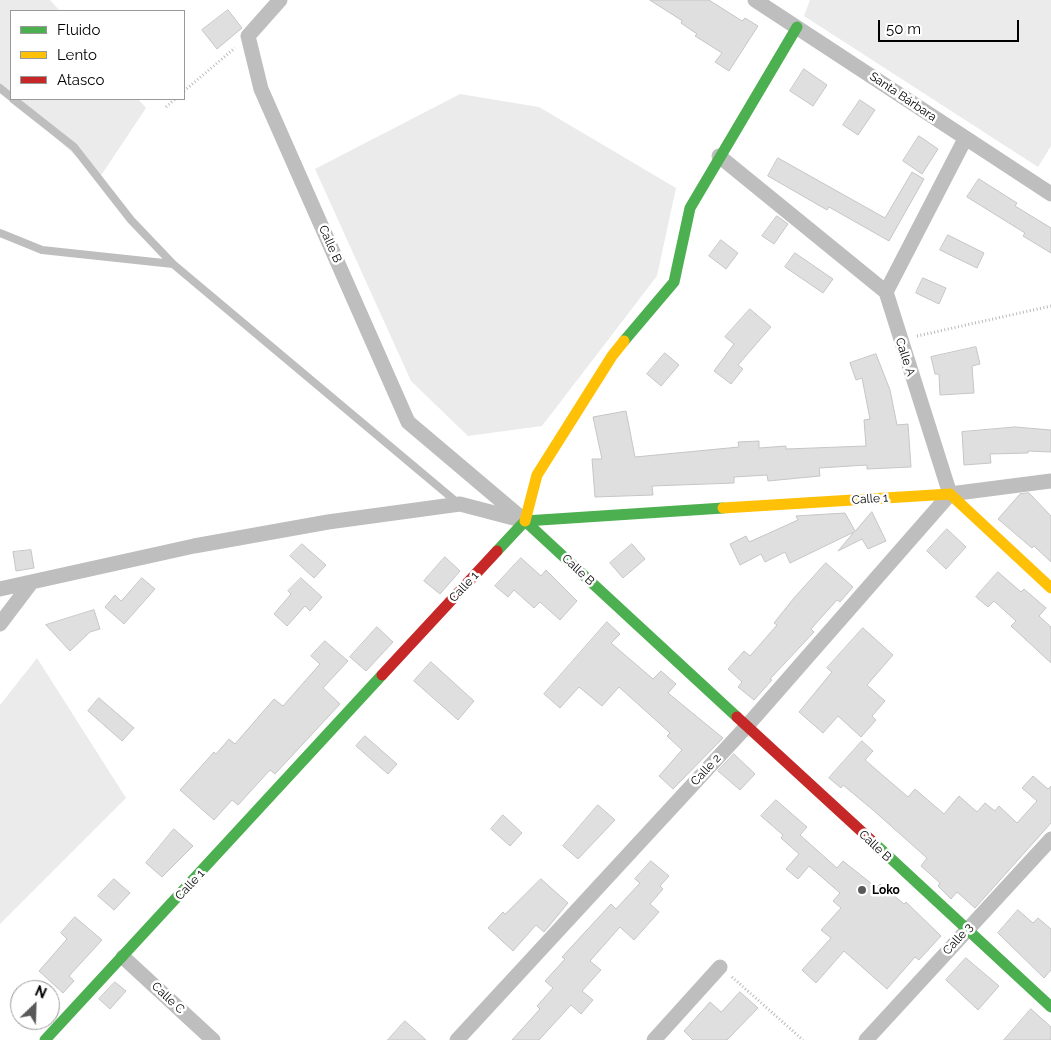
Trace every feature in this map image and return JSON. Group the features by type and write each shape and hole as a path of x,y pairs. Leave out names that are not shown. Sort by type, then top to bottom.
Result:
{"street":[{"path":"248,36 280,0"},
{"name":"Santa Bárbara","path":"755,0 1051,194"},
{"path":"0,589 194,546 328,522 460,504 525,521 537,474 612,356 674,282 690,208 718,156 797,27"},
{"name":"Calle B","path":"248,36 261,88 408,422 525,521 1051,1008"},
{"path":"718,156 886,292 965,139"},
{"name":"Calle A","path":"886,292 950,494 1051,588"},
{"name":"Calle 1","path":"45,1040 525,521 950,494 1051,481"},
{"name":"Calle 2","path":"457,1040 746,727 950,494"},
{"path":"0,624 31,583"},
{"name":"Calle 3","path":"866,1040 966,929 1051,839"},
{"name":"Calle C","path":"123,957 213,1040"},
{"path":"654,1040 720,967"}],"lane":[{"path":"0,88 10,96"},
{"path":"15,100 74,147 131,220 173,264 460,504"},
{"path":"0,233 42,250 173,264"}],"path":[{"path":"185,90 248,36"},
{"path":"166,107 174,100"},
{"path":"900,340 1051,306"},
{"path":"720,967 803,1040"}],"shaded area":[{"path":"0,0 50,0 59,10 10,10 10,98 0,89"},
{"path":"810,0 1051,0 1051,146 1038,167 804,16"},
{"path":"460,94 539,107 676,188 657,276 542,426 468,436 411,381 315,169"},
{"path":"12,100 139,100 146,108 100,177"},
{"path":"37,658 126,798 0,924 0,705"}],"building":[{"path":"650,0 709,0 742,21 745,18 758,26 729,71 715,62 722,53 695,36 697,34 681,23 682,21"},
{"path":"228,10 242,28 217,49 202,30"},
{"path":"804,69 827,85 813,106 790,91"},
{"path":"860,100 875,110 858,135 843,125"},
{"path":"919,136 938,149 922,174 903,161"},
{"path":"778,158 885,218 912,172 924,179 889,241 829,207 827,210 768,176"},
{"path":"979,179 1017,203 1015,206 1051,228 1051,253 1023,236 1025,233 967,197"},
{"path":"777,216 788,224 774,244 762,236"},
{"path":"948,235 984,253 977,268 940,250"},
{"path":"721,240 738,253 726,269 709,256"},
{"path":"795,253 833,279 823,293 785,267"},
{"path":"923,278 946,288 939,304 916,293"},
{"path":"750,309 771,327 738,365 743,369 731,384 714,371 734,344 725,337"},
{"path":"976,347 980,364 972,366 974,393 940,395 939,374 935,374 931,357"},
{"path":"665,353 679,365 661,386 647,374"},
{"path":"876,354 890,390 897,425 908,424 911,467 867,469 867,465 819,468 820,476 768,481 767,475 734,477 734,483 652,486 653,495 595,497 592,459 602,459 593,417 626,411 635,457 739,447 738,442 759,441 759,448 786,446 786,449 866,446 864,420 870,419 862,378 856,380 850,363"},
{"path":"1015,427 1051,430 1051,452 1028,451 1028,453 990,454 991,463 964,465 962,432"},
{"path":"1029,493 1051,516 1051,562 1034,546 1032,548 998,519 1020,494"},
{"path":"872,512 886,541 868,549 862,539 838,551 854,532 790,563 785,552 765,562 761,554 740,565 730,544 746,536 749,542 798,520 796,516 845,513 855,531"},
{"path":"947,529 966,547 946,569 927,551"},
{"path":"302,544 326,565 314,578 290,556"},
{"path":"632,544 645,559 623,578 610,563"},
{"path":"31,550 34,568 16,571 13,552"},
{"path":"445,557 460,571 440,594 424,581"},
{"path":"521,558 541,576 546,570 577,601 560,620 540,602 534,608 514,590 508,597 495,586"},
{"path":"826,563 853,587 840,602 837,600 811,629 814,632 770,679 772,680 754,700 738,687 742,682 728,669 744,651 750,656 777,625 774,623 794,598"},
{"path":"998,572 1021,592 1024,589 1046,608 1039,616 1051,627 1051,663 1011,626 1016,621 994,601 988,607 976,597"},
{"path":"142,578 155,589 124,624 105,607 115,595 121,601"},
{"path":"301,578 322,597 310,611 305,606 287,626 274,614 291,594 288,591"},
{"path":"94,610 100,629 90,632 70,651 46,625"},
{"path":"607,622 620,634 611,643 653,679 661,671 676,684 668,693 723,738 673,789 659,776 682,750 667,736 670,733 619,687 602,706 579,687 560,708 544,694"},
{"path":"377,627 393,642 366,671 350,657"},
{"path":"863,628 893,655 867,685 885,701 872,716 876,720 861,737 838,716 823,733 799,712 832,672 827,668"},
{"path":"325,641 348,661 323,688 340,704 275,774 270,770 238,805 232,800 214,820 180,790 214,752 216,754 229,739 235,744 274,699 283,706 320,664 311,656"},
{"path":"431,662 474,701 458,720 414,681"},
{"path":"99,698 134,728 122,741 88,711"},
{"path":"365,736 397,764 388,774 356,746"},
{"path":"862,741 873,751 865,760 908,797 915,789 944,814 959,796 977,812 985,803 995,811 999,806 1017,823 1037,801 1022,788 1033,776 1048,789 1051,786 1051,823 975,908 957,892 951,899 938,886 940,883 921,866 927,858 843,785 841,788 829,778"},
{"path":"734,754 755,774 740,790 718,771"},
{"path":"776,800 807,827 800,835 837,868 843,861 877,888 880,884 904,904 906,902 941,936 919,960 915,957 887,989 844,951 816,983 802,970 831,938 821,930 841,908 833,901 840,893 809,866 798,879 786,869 799,854 781,838 783,835 761,816"},
{"path":"598,805 615,820 578,859 563,846"},
{"path":"503,815 522,833 510,846 491,829"},
{"path":"174,829 193,846 162,877 146,863"},
{"path":"651,861 669,876 660,886 663,889 650,904 659,912 634,940 620,927 590,961 601,970 582,991 593,1000 581,1014 571,1005 539,1040 512,1040 540,1009 537,1006 553,988 545,981 565,959 562,957 611,904 616,909 640,883 635,879"},
{"path":"114,879 130,893 114,910 98,896"},
{"path":"541,879 568,903 544,932 536,925 513,951 488,928 503,912 505,914"},
{"path":"1018,910 1033,923 1038,918 1051,929 1051,970 1044,978 998,933"},
{"path":"75,917 102,940 69,976 74,981 63,993 60,990 60,980 49,980 39,971 67,939 61,933"},
{"path":"966,958 999,986 978,1010 946,980"},
{"path":"115,982 126,991 110,1009 99,999"},
{"path":"740,992 758,1008 727,1040 693,1040 684,1031 710,1002 721,1012"},
{"path":"1031,1009 1051,1027 1051,1040 1004,1040"},
{"path":"405,1021 426,1040 388,1040"}],"traffic: fast":[{"path":"624,341 674,282 690,208 797,27"},
{"path":"497,551 525,521 723,508"},
{"path":"525,521 737,717"},
{"path":"45,1040 382,675"},
{"path":"873,842 1051,1007"}],"traffic: slow":[{"path":"525,521 537,475 612,356 624,341"},
{"path":"723,508 950,494 1051,588"}],"traffic: jam":[{"path":"382,675 497,551"},
{"path":"737,717 873,842"}],"place":[{"name":"Loko","path":"862,890"}]}
